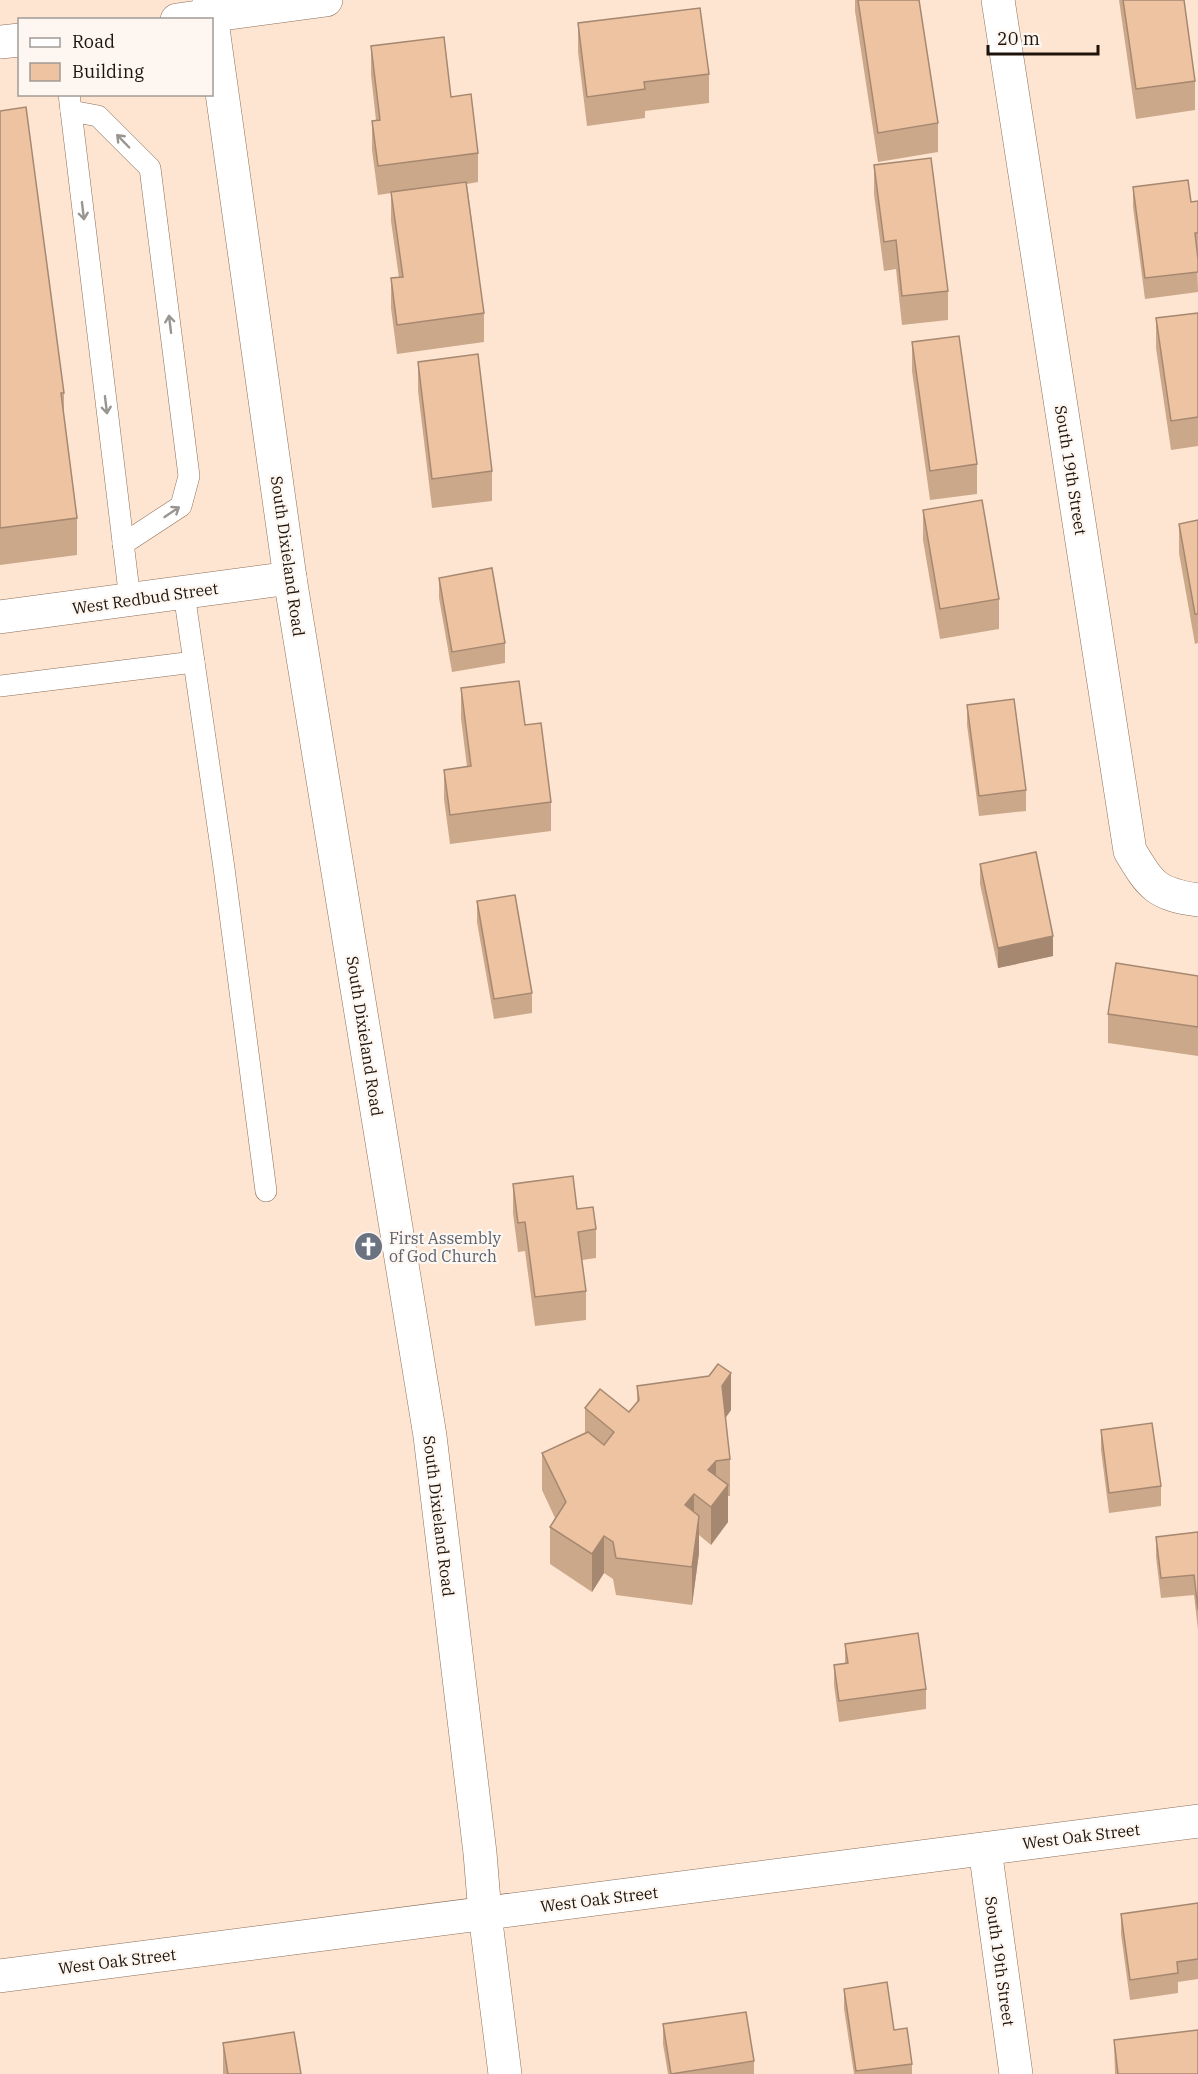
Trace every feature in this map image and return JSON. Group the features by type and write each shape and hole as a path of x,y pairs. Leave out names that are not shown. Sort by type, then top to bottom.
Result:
{"street":[{"path":"182,18 210,8 326,0"},
{"name":"South 19th Street","path":"998,0 1130,851 1147,880 1171,896 1198,900"},
{"name":"South Dixieland Road","path":"213,29 290,579 430,1436 505,2074"},
{"path":"0,42 18,40"},
{"name":"West Redbud Street","path":"0,617 290,579"},
{"name":"West Oak Street","path":"0,1976 1198,1821"},
{"name":"South 19th Street","path":"984,1849 1016,2074"}],"lane":[{"path":"70,103 130,600"},
{"path":"70,103 98,116 150,168 189,476 181,506 123,544"},
{"path":"184,593 224,868 266,1191"},
{"path":"0,686 194,662"}],"building":[{"path":"858,0 919,0 938,123 878,133"},
{"path":"1123,0 1184,0 1195,81 1136,89"},
{"path":"700,8 709,74 644,82 645,89 587,97 578,23"},
{"path":"444,37 451,97 471,94 478,153 378,166 372,121 380,120 371,46"},
{"path":"26,107 64,393 61,393 77,518 0,528 0,111"},
{"path":"931,158 948,291 902,296 896,240 884,242 874,165"},
{"path":"1188,180 1191,202 1198,201 1198,233 1195,233 1198,272 1145,278 1133,187"},
{"path":"466,182 484,313 397,325 391,278 403,277 391,192"},
{"path":"1198,313 1198,417 1171,421 1156,318"},
{"path":"959,336 977,464 930,471 912,342"},
{"path":"478,354 492,471 432,479 418,362"},
{"path":"982,500 999,599 940,609 923,510"},
{"path":"1198,520 1198,614 1195,614 1179,524"},
{"path":"492,568 505,643 452,652 439,578"},
{"path":"519,681 525,725 541,723 551,802 450,815 444,770 471,766 461,688"},
{"path":"1014,699 1026,790 979,796 967,705"},
{"path":"1036,852 1053,936 998,948 980,864"},
{"path":"515,895 532,993 494,999 477,901"},
{"path":"1116,963 1198,976 1198,1027 1108,1014"},
{"path":"573,1176 577,1209 593,1207 596,1229 578,1232 586,1291 535,1297 525,1222 518,1223 513,1184"},
{"path":"718,1364 731,1373 722,1386 730,1459 716,1461 708,1470 728,1485 711,1507 694,1494 685,1505 699,1516 692,1567 616,1558 613,1542 604,1536 592,1554 550,1527 566,1502 542,1453 588,1432 604,1445 614,1432 585,1408 600,1389 629,1412 639,1400 637,1386 709,1376"},
{"path":"1152,1423 1161,1486 1109,1493 1101,1430"},
{"path":"1198,1532 1198,1610 1194,1575 1161,1578 1156,1537"},
{"path":"918,1633 926,1689 839,1701 834,1665 848,1663 845,1644"},
{"path":"1198,1903 1198,1959 1177,1962 1178,1973 1130,1980 1121,1914"},
{"path":"887,1982 894,2030 907,2028 912,2064 856,2071 844,1989"},
{"path":"746,2012 754,2061 671,2074 663,2024"},
{"path":"1198,2030 1198,2074 1118,2074 1114,2040"},
{"path":"294,2032 301,2074 228,2074 223,2043"}],"place":[{"name":"First Assembly of God Church","path":"368,1247"}]}
